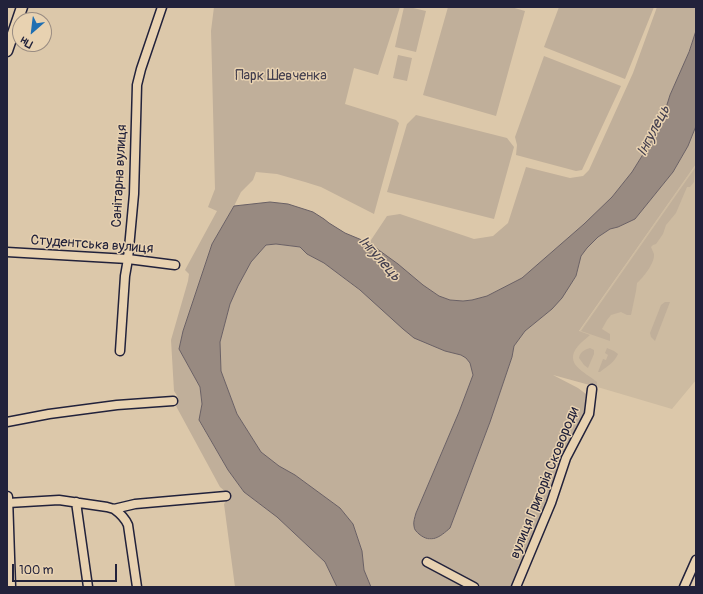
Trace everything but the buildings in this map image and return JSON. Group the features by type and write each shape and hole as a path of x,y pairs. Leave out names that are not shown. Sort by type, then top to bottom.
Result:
{"main road":[{"path":"7,51 22,7"},
{"path":"7,500 10,587"}],"street":[{"name":"Санітарна вулиця","path":"120,351 125,276 134,194 137,85 162,7"},
{"name":"Студентська вулиця","path":"7,252 128,259 176,265"},
{"name":"вулиця Григорія Сковороди","path":"516,587 551,503 566,458 590,414 592,389"},
{"path":"7,422 49,414 109,406 173,401"},
{"path":"114,509 135,504 226,496"},
{"path":"7,500 59,500 107,507 120,513 128,525 137,587"},
{"path":"76,502 88,587"},
{"path":"684,587 696,560"},
{"path":"427,562 474,587"}],"shaded area":[{"path":"696,164 696,380 672,409 550,373"}],"green space":[{"name":"Парк Шевченка","path":"214,7 400,7 378,75 354,68 345,104 396,120 399,123 374,214 321,187 277,174 256,172 253,180 241,192 212,244 183,331 179,349 200,387 202,404 199,421 228,470 244,492 277,517 325,562 337,587 235,587 224,504 229,497 228,494 220,487 176,406 178,400 174,391 171,340 188,281 189,274 185,270 217,211 208,207 215,189 211,31"},
{"path":"404,7 426,11 416,52 395,47"},
{"path":"448,7 511,7 525,11 496,116 423,95"},
{"path":"559,7 654,7 625,79 544,47"},
{"path":"657,7 696,7 696,31 689,52 670,95 660,127 632,172 612,197 584,224 522,278 487,296 463,301 450,300 439,296 423,285 398,264 369,243 387,216 400,214 474,239 493,236 508,223 526,167 570,178 583,176 589,170 633,73"},
{"path":"398,55 412,58 407,81 393,78"},
{"path":"544,56 621,86 582,170 576,171 516,155 517,145 515,137"},
{"path":"416,115 507,138 514,147 494,219 387,192 407,124"},
{"path":"696,126 696,164 579,331 590,335 574,352 574,363 597,382 597,387 553,375 578,388 586,394 584,412 564,454 550,497 512,587 479,587 455,574 467,587 371,587 364,570 362,551 353,524 340,508 261,452 237,414 221,371 220,342 230,304 251,262 266,245 276,244 300,247 307,254 324,263 431,345 445,351 461,355 470,363 473,375 416,513 414,524 416,530 430,540 441,536 450,528 490,422 512,357 514,346 525,331 552,309 576,277 581,256 587,248 598,237 610,229 635,219 673,172 688,146"},
{"path":"695,168 694,182 690,187 687,187 676,213 666,225 663,234 656,244 651,247 654,254 653,262 637,283 631,315 621,312 611,315 602,329 610,334 610,341 581,331"},
{"path":"665,302 670,302 655,341 651,337 650,333 661,305"},
{"path":"590,348 594,350 594,354 588,368 579,358 580,354"},
{"path":"607,348 618,354 610,364 598,372 603,359 606,360 608,355 605,353"}],"water":[{"name":"Інгулець","path":"696,31 696,126 688,146 673,172 635,219 610,229 598,237 587,248 581,256 576,276 562,298 552,309 525,331 514,346 512,357 490,422 450,528 443,534 431,539 423,537 415,530 414,521 473,375 470,363 461,355 445,351 414,338 360,290 324,263 307,254 300,247 276,244 266,245 251,262 230,304 220,342 221,371 237,414 261,452 340,508 353,524 362,551 364,570 371,587 337,587 325,562 277,517 244,492 228,470 199,420 202,404 200,387 179,349 183,331 212,244 234,206 270,202 288,204 313,212 345,233 369,243 439,296 450,300 463,301 487,296 522,278 584,224 612,197 632,172 660,127 670,95 689,52"}]}
